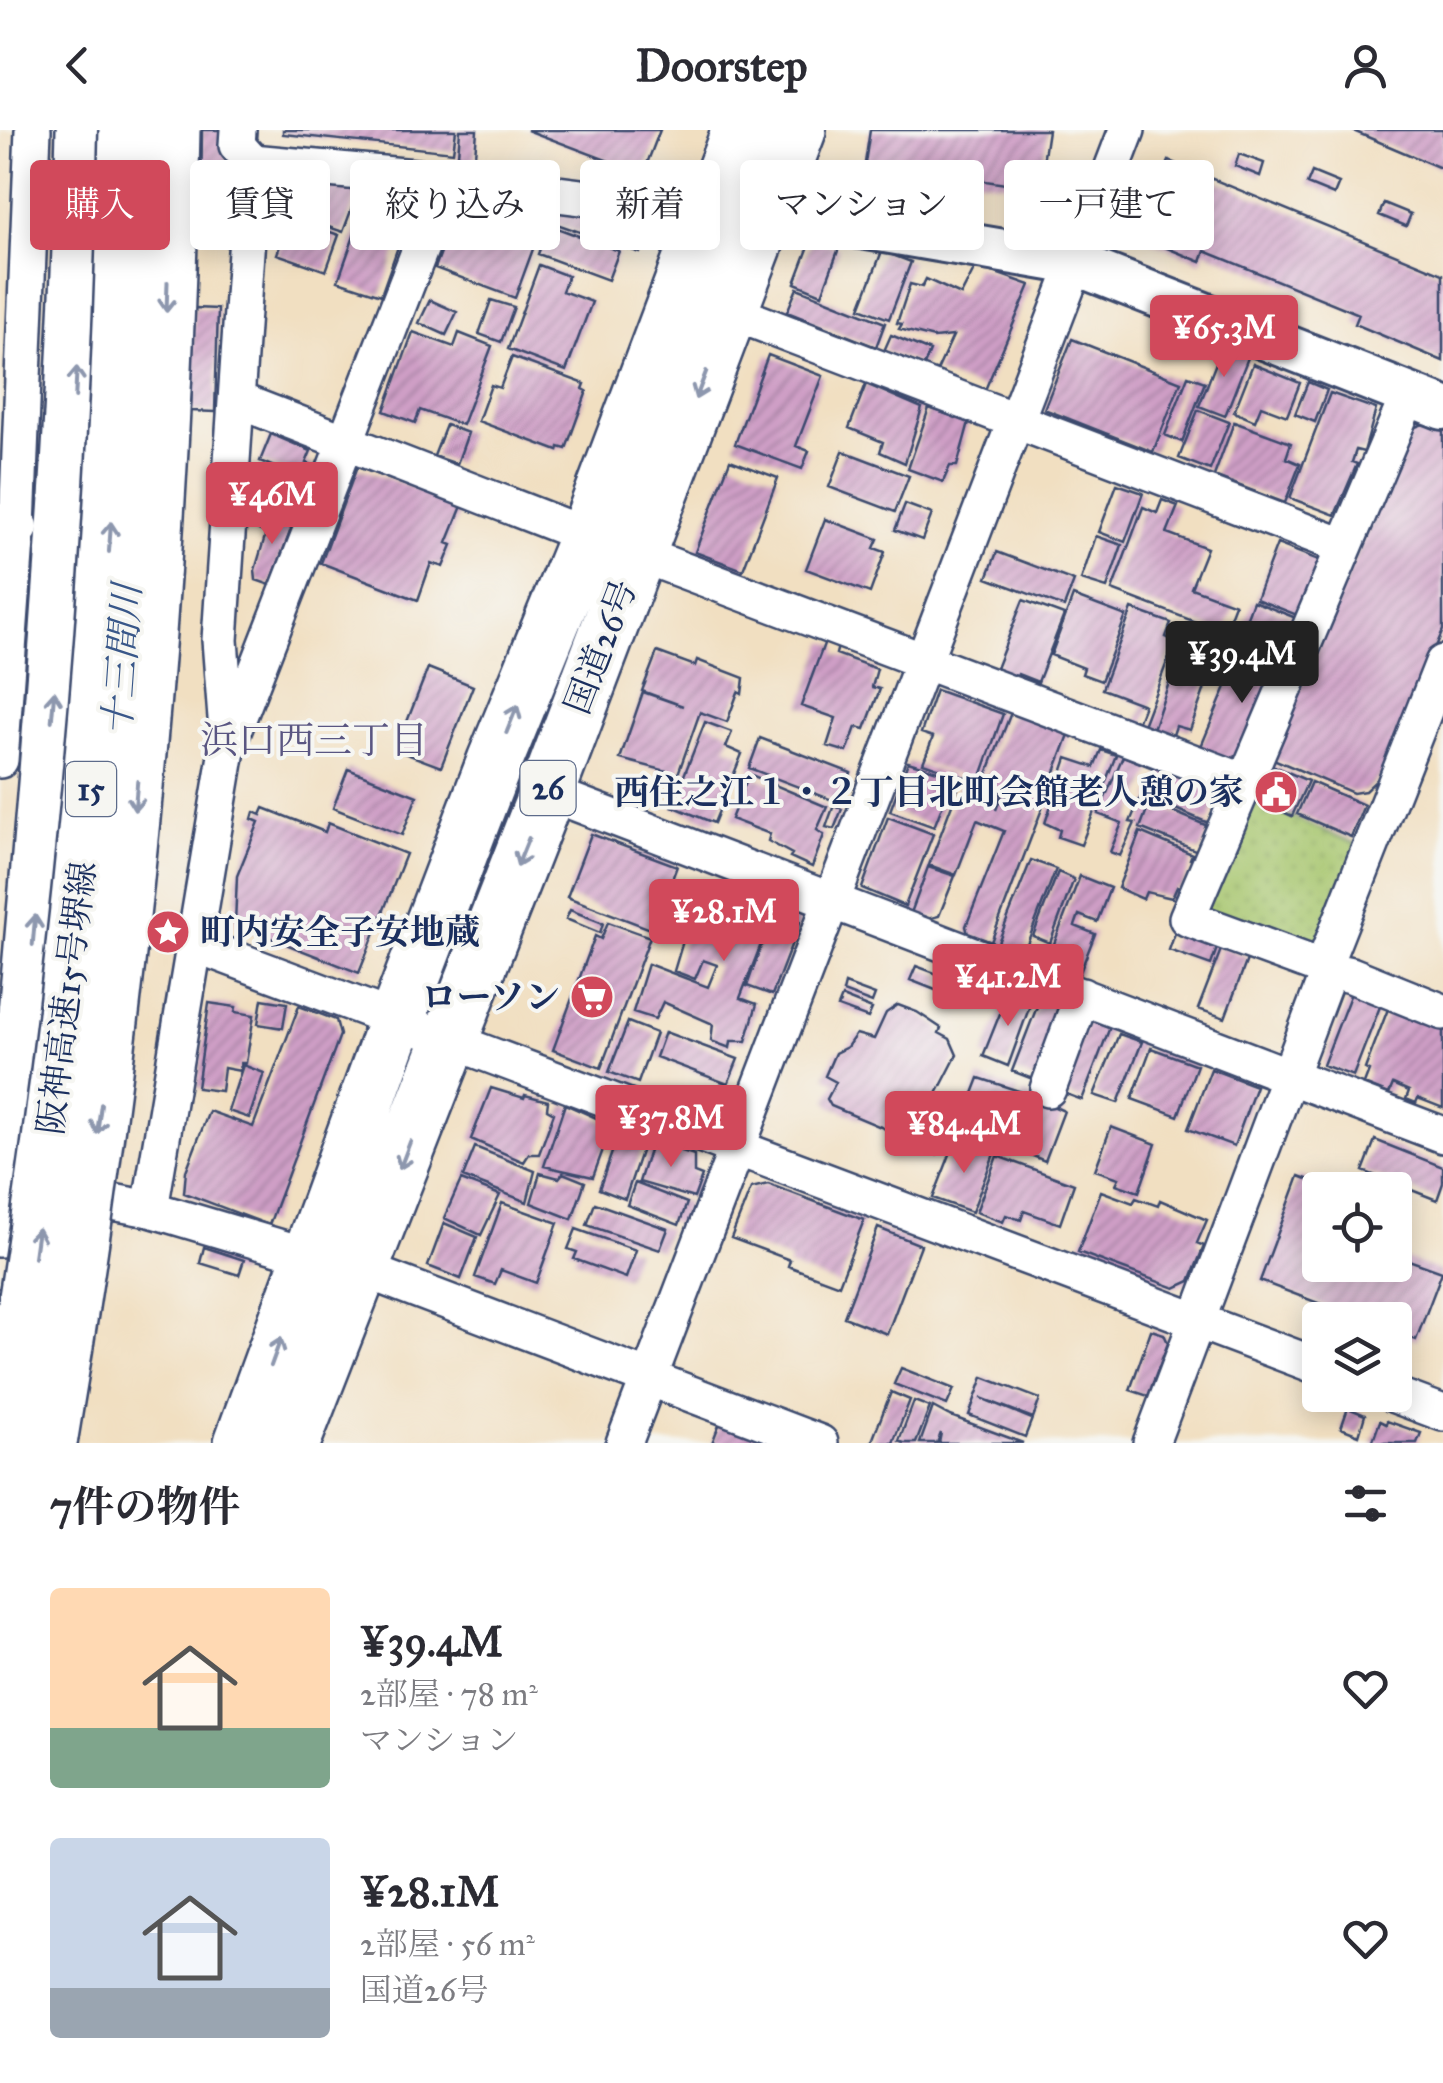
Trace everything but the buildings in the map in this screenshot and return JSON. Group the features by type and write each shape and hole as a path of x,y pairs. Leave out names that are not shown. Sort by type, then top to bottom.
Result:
{"highway":[{"name":"15","path":"2,1198 28,996 70,473 84,130"},
{"name":"阪神高速15号堺線","path":"3,1443 50,1138 86,839 116,432 127,130"},
{"name":"阪神高速15号堺線","path":"49,1443 99,1115 130,858 160,452 172,130"},
{"name":"国道26号","path":"720,182 740,130"},
{"name":"国道26号","path":"787,160 798,130"},
{"name":"国道26号","path":"242,1443 448,1039 547,792 612,545 698,250"},
{"name":"国道26号","path":"292,1443 396,1021 495,760 612,545 729,311 752,250"}],"street":[{"path":"0,760 14,261 33,130"},
{"path":"624,1443 1127,130"},
{"path":"228,744 220,640 238,400 245,146 350,164"},
{"path":"984,248 1074,263 1426,401 1343,546 1187,918 1351,975 1443,1012"},
{"path":"150,1209 228,744 420,250"},
{"path":"729,311 1343,546"},
{"path":"238,400 1245,782"},
{"path":"1151,1443 1443,663"},
{"path":"547,792 1443,1135"},
{"path":"196,945 1302,1359"},
{"path":"1048,1089 1082,996"},
{"path":"2,1198 150,1209 337,1262 648,1378 801,1440"},
{"path":"1412,1401 1443,1413"}],"green space":[{"path":"1250,799 1359,845 1313,958 1199,915"}],"place":[{"name":"西住之江１・２丁目北町会館老人憩の家","path":"1276,792"},
{"name":"町内安全子安地蔵","path":"168,932"},
{"name":"ローソン","path":"592,997"}],"district":[{"name":"浜口西三丁目","path":"314,740"}],"water label":[{"name":"十三間川","path":"122,660"}]}
